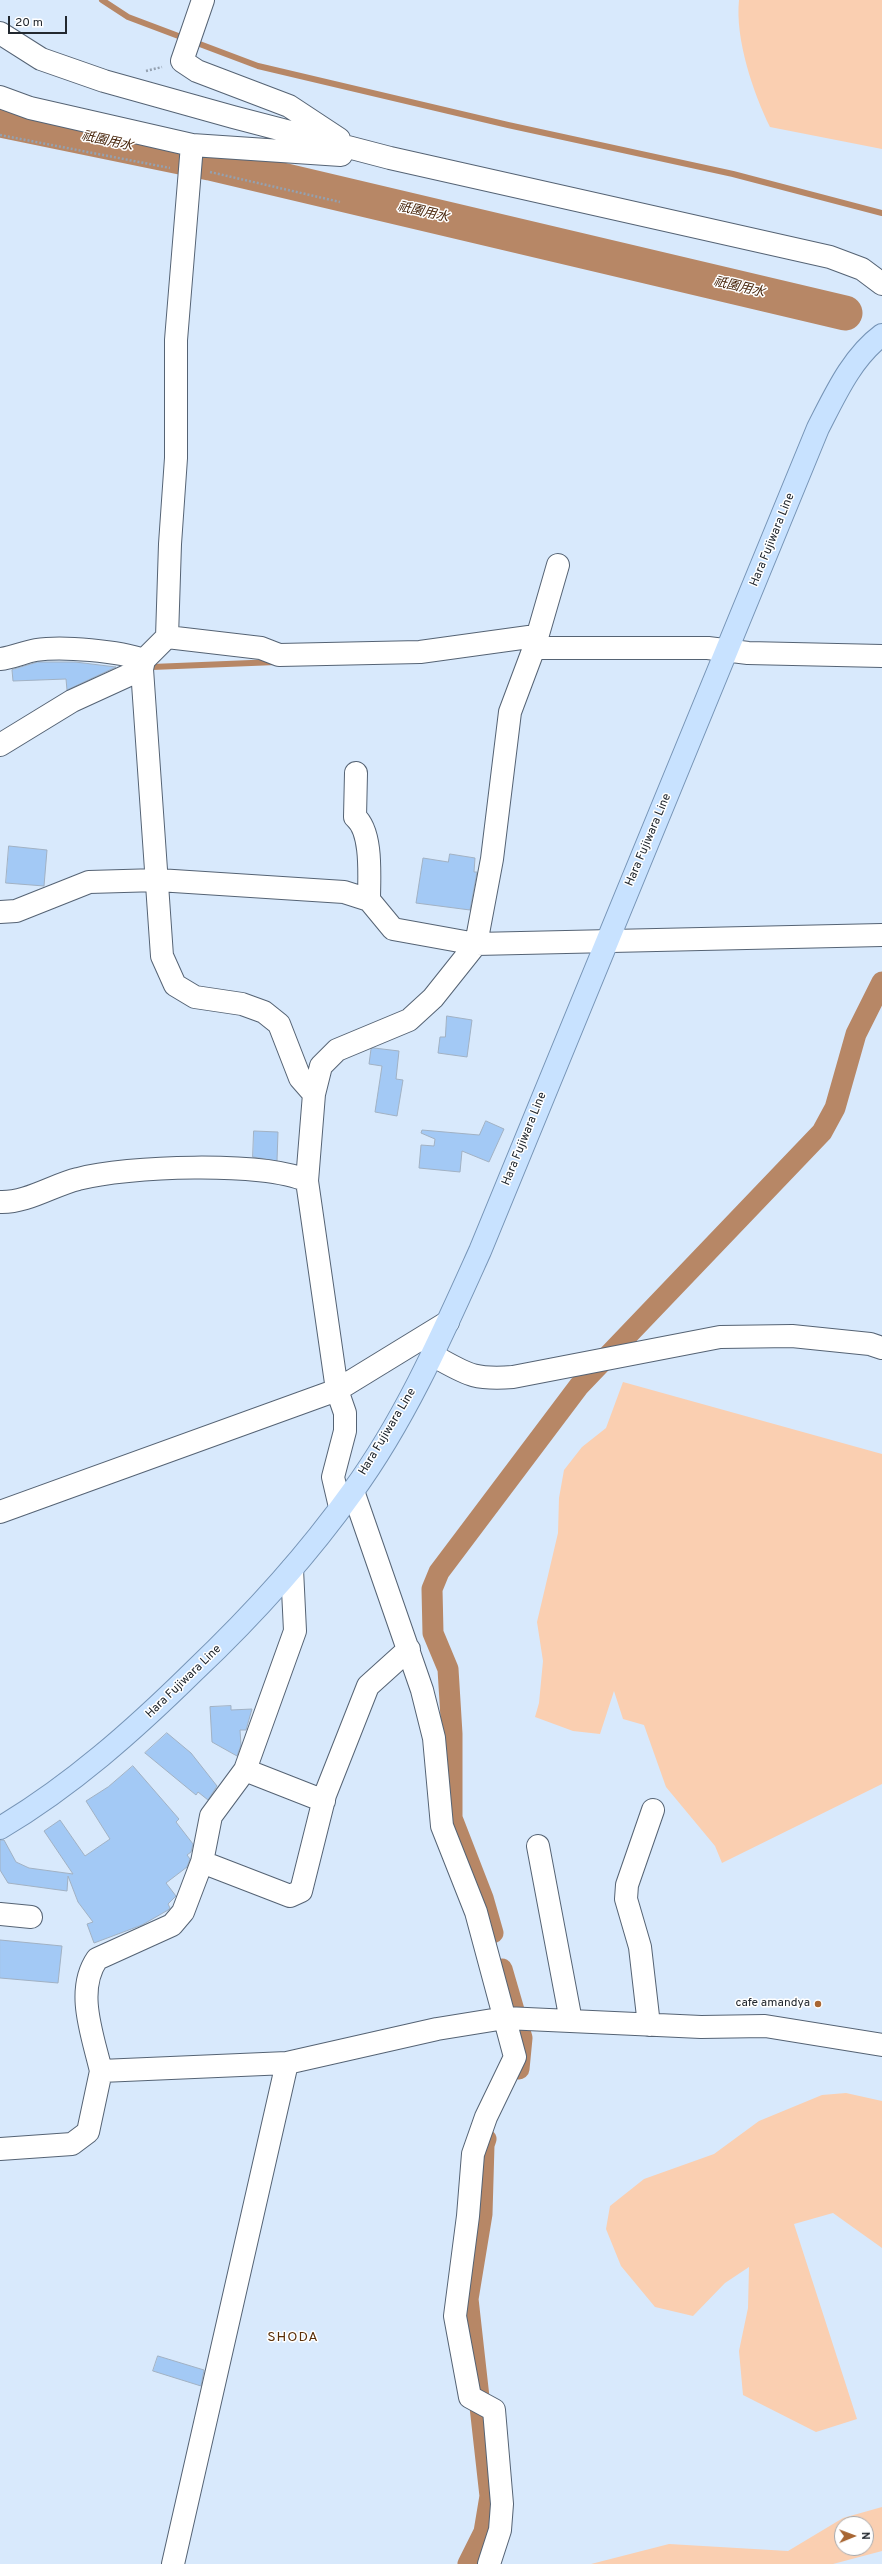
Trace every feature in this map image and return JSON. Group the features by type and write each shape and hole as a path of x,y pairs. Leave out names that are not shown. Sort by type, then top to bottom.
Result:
{"main road":[{"name":"Hara Fujiwara Line","path":"0,1828 34,1808 140,1724 229,1638 292,1568 347,1499 392,1429 432,1355 480,1251 607,940 728,651 818,428 841,383 870,344 882,335"}],"street":[{"path":"203,0 182,61 197,71 289,106 354,149"},
{"path":"0,33 41,59 104,81 390,158 830,257 862,269 882,284"},
{"path":"0,98 192,154 390,158"},
{"path":"0,745 72,701 143,664 168,637 170,544 176,458 176,340 192,154"},
{"path":"489,2564 500,2530 502,2504 494,2410 470,2397 455,2316 468,2216 472,2154 486,2117 515,2057 476,1912 442,1826 434,1738 409,1649 347,1499 333,1477 346,1431 344,1413 337,1390 308,1181 314,1094 322,1066 337,1050 409,1020 433,998 476,944 492,859 510,712 535,642 558,565"},
{"path":"168,637 261,648 279,655 420,652 535,642 708,648 728,651 882,656"},
{"path":"0,659 36,650 53,649 114,653 143,664"},
{"path":"143,664 162,956 175,985 195,997 242,1004 264,1012 279,1024 300,1078 314,1094"},
{"path":"356,773 355,817 362,822 370,860 369,900"},
{"path":"0,912 16,911 89,882 158,880 344,892 369,900 393,929 476,944 607,940 882,936"},
{"path":"0,1202 28,1197 79,1178 164,1168 232,1169 294,1175 308,1181"},
{"path":"0,1512 337,1390 448,1322"},
{"path":"432,1355 472,1377 488,1379 513,1377 720,1337 792,1336 870,1344 882,1348"},
{"path":"0,2148 72,2144 88,2132 101,2071 88,2016 87,1982 89,1970 97,1959 172,1925 183,1912 202,1862 211,1816 245,1770 295,1631 292,1568"},
{"path":"202,1862 290,1896 301,1891 324,1801 368,1686 409,1649"},
{"path":"245,1770 324,1801"},
{"path":"649,2025 640,1947 626,1899 627,1885 653,1810"},
{"path":"538,1846 571,2021"},
{"path":"0,1914 31,1917"},
{"path":"101,2071 286,2063 437,2029 505,2018 649,2025 765,2026 882,2045"},
{"path":"174,2564 286,2063"}],"shaded area":[{"path":"739,0 882,0 882,149 770,127 757,98 747,65 738,15"},
{"path":"623,1382 882,1454 882,1784 722,1863 715,1846 666,1787 644,1725 623,1719 614,1691 600,1734 573,1731 535,1717 539,1703 543,1661 537,1622 558,1533 559,1498 564,1470 582,1447 606,1428"},
{"path":"846,2093 882,2101 882,2248 833,2213 794,2224 857,2419 816,2432 743,2395 739,2351 748,2308 749,2267 725,2283 693,2316 655,2307 621,2266 606,2229 610,2206 644,2179 714,2154 759,2121 822,2095"},
{"path":"882,2507 882,2551 874,2553 874,2516 850,2516"},
{"path":"834,2523 834,2556 863,2556 833,2564 591,2564 669,2544 788,2551"}],"building":[{"path":"38,662 75,662 116,667 67,690 66,679 13,681 12,670"},
{"path":"9,846 47,850 44,886 6,883"},
{"path":"450,854 475,858 474,872 477,872 470,910 416,903 423,858 448,862"},
{"path":"447,1016 472,1020 467,1057 438,1053 440,1037 445,1037"},
{"path":"374,1048 399,1051 396,1079 403,1080 397,1116 375,1112 382,1066 369,1064 371,1049"},
{"path":"486,1121 504,1129 489,1162 462,1151 460,1172 419,1168 421,1145 434,1146 435,1139 421,1133 422,1130 479,1135"},
{"path":"254,1131 278,1132 277,1161 253,1157"},
{"path":"231,1706 231,1710 252,1709 246,1730 240,1730 241,1745 237,1756 212,1742 210,1707"},
{"path":"167,1733 191,1753 217,1786 208,1800 198,1792 196,1795 145,1753"},
{"path":"133,1766 179,1819 176,1822 193,1844 191,1852 187,1855 190,1859 187,1867 166,1883 176,1896 168,1904 170,1908 168,1910 142,1925 94,1943 87,1924 93,1922 78,1902 68,1876 67,1891 8,1883 0,1870 0,1840 4,1840 16,1862 29,1868 73,1874 44,1831 60,1820 85,1856 110,1839 86,1801 108,1787"},
{"path":"0,1940 62,1946 58,1983 0,1978"},
{"path":"158,2356 204,2370 201,2386 153,2371"}],"waterway":[{"path":"102,0 128,17 258,66 508,125 733,174 882,213"},
{"name":"祇園用水","path":"0,117 3,120"},
{"name":"祇園用水","path":"0,120 210,163 845,313"},
{"path":"152,667 276,662"},
{"path":"493,1933 483,1898 452,1818 452,1734 448,1669 433,1633 432,1589 439,1572 579,1386 822,1132 835,1108 856,1034 882,982"},
{"path":"502,1969 522,2038 519,2069"},
{"path":"468,2564 484,2532 490,2496 468,2299 482,2214 484,2145 486,2139"}],"place":[{"name":"cafe amandya","path":"818,2004"}],"district":[{"name":"SHODA","path":"293,2338"}]}
